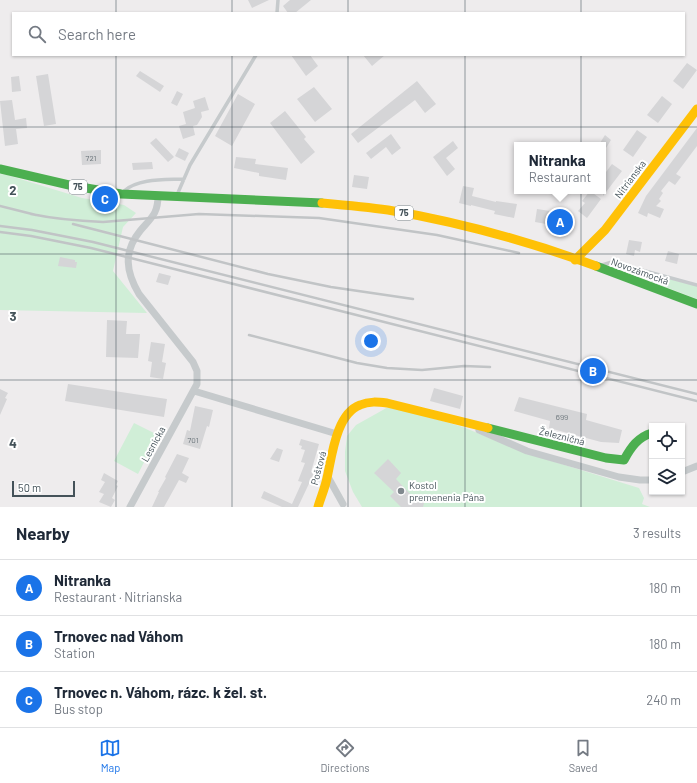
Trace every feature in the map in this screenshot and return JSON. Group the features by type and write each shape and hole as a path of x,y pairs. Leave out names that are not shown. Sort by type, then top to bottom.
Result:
{"main road":[{"name":"Nitrianska","path":"575,260 605,230 697,109"},
{"name":"75","path":"0,169 69,185 121,194 317,202 387,210 474,228 546,248 575,260"},
{"name":"Novozámocká","path":"575,260 697,304"},
{"name":"Železničná","path":"337,434 350,411 363,402 371,400 606,458 624,460 637,440 649,434"},
{"name":"Poštová","path":"318,507 328,477 337,434"}],"street":[{"path":"158,196 156,212 148,224 140,231 131,246 128,258 128,269 134,286 139,294 193,362 197,371 197,384 194,391 337,434"},
{"name":"Lesnícka","path":"130,507 194,391"},
{"name":"Železničná","path":"455,420 527,451 619,477 649,480"},
{"path":"685,471 697,466"},
{"path":"328,477 344,505"}],"lane":[{"path":"277,12 278,0"},
{"path":"177,196 190,165 255,56"},
{"path":"121,194 130,186 134,185 152,181 184,179"},
{"path":"595,267 612,262 697,285"}],"green space":[{"path":"0,174 82,198 124,205 136,213 123,227 113,271 147,313 0,310"},
{"path":"633,270 697,286 697,299 632,274"},
{"path":"390,406 463,427 526,453 639,488 644,498 642,504 650,507 362,507 353,492 345,471 347,436 356,425"},
{"path":"134,423 158,435 138,474 114,461"}],"building":[{"path":"248,0 269,0 252,8"},
{"path":"290,0 311,0 296,12 287,12 283,6"},
{"path":"292,56 311,56 318,66 306,76"},
{"path":"364,56 384,56 372,66"},
{"path":"687,63 697,70 683,89 673,81"},
{"path":"140,71 164,86 160,92 136,76"},
{"path":"48,74 56,124 44,126 36,76"},
{"path":"19,76 21,91 12,92 11,77"},
{"path":"417,81 436,104 425,113 415,100 358,143 351,134"},
{"path":"314,87 332,109 315,122 297,99"},
{"path":"177,91 183,94 177,106 171,103"},
{"path":"238,94 255,104 232,146 215,136"},
{"path":"662,96 672,104 658,123 647,115"},
{"path":"205,97 209,110 201,112 202,117 197,125 193,126 195,135 183,139 179,126 186,124 183,112 195,108 193,101"},
{"path":"12,100 15,120 26,118 27,128 16,129 18,144 5,146 0,101"},
{"path":"285,111 306,137 304,139 315,152 301,164 270,123"},
{"path":"697,128 697,146 676,174 681,177 675,185 669,181 661,191 663,193 659,199 661,201 656,206 664,209 660,218 648,213 647,217 638,213 646,196"},
{"path":"637,130 647,137 633,157 623,150"},
{"path":"391,134 401,148 392,155 386,147 371,159 366,153"},
{"path":"605,135 611,140 606,148 606,142 601,142"},
{"path":"156,138 174,157 168,162 150,143"},
{"path":"453,141 458,148 446,158 455,169 447,176 433,157"},
{"path":"179,148 189,153 185,161 175,156"},
{"path":"101,150 101,164 82,165 81,151"},
{"path":"236,157 256,159 255,164 288,168 286,180 259,176 259,173 234,168"},
{"path":"152,162 153,169 133,170 132,163"},
{"path":"612,164 622,171 606,192 606,172"},
{"path":"354,175 369,177 367,189 352,187"},
{"path":"463,186 474,188 472,196 496,202 517,204 514,218 494,214 495,211 459,203"},
{"path":"588,194 594,194 601,199 587,218 578,211 585,203 582,201"},
{"path":"537,209 570,214 568,228 535,222"},
{"path":"629,240 642,242 640,252 635,250 634,256 626,254"},
{"path":"668,251 679,254 677,264 665,261"},
{"path":"60,257 75,260 75,262 77,262 76,268 58,266"},
{"path":"159,273 171,276 168,285 156,282"},
{"path":"107,320 127,321 126,334 140,334 138,358 106,357"},
{"path":"151,342 165,344 162,362 166,363 163,379 150,377 152,362 148,361"},
{"path":"68,384 167,399 164,417 65,401"},
{"path":"434,388 463,396 460,409 430,401"},
{"path":"0,389 8,393 0,415"},
{"path":"519,397 587,414 586,420 622,430 619,443 601,442 549,428 550,421 514,411"},
{"path":"195,406 213,410 209,427 207,426 200,449 183,444 187,430 190,431"},
{"path":"301,439 319,444 311,472 314,473 298,507 282,507 261,498 264,491 292,504 302,482 298,481 305,463 301,462 305,450 301,449 302,446 299,445"},
{"path":"277,448 283,450 279,462 270,459"},
{"path":"177,454 189,458 182,473 189,477 186,483 179,480 164,507 152,507 166,478 165,477"},
{"path":"388,459 401,473 396,479 416,500 420,498 424,503 423,507 401,507 390,496 394,492 374,473"},
{"path":"104,473 118,481 116,485 118,486 112,498 115,500 111,507 99,502 104,494 99,492 105,482 101,480"}],"railway":[{"path":"0,206 36,215"},
{"path":"31,214 67,220 103,222 199,214 319,218 437,235 519,253"},
{"path":"73,224 268,274 331,287 413,299"},
{"path":"0,226 32,230 93,242 697,394"},
{"path":"0,232 31,236 91,248 697,401"},
{"path":"249,335 357,363 387,368 422,370 464,366 490,367"}],"traffic: fast":[{"path":"0,169 69,185 121,194 322,203"},
{"path":"596,266 697,304"},
{"path":"488,428 606,458 624,460 635,443 649,434"}],"traffic: slow":[{"path":"575,260 605,230 697,109"},
{"path":"322,203 388,210 441,220 519,240 596,266"},
{"path":"318,507 340,426 345,417 360,405 370,402 387,403 488,428"}],"place":[{"name":"Trnovec n. Váhom, rázc. k žel. st.","path":"105,199"},
{"name":"Nitranka","path":"560,222"},
{"name":"Trnovec nad Váhom","path":"593,371"},
{"name":"Kostol premenenia Pána","path":"401,491"}]}
